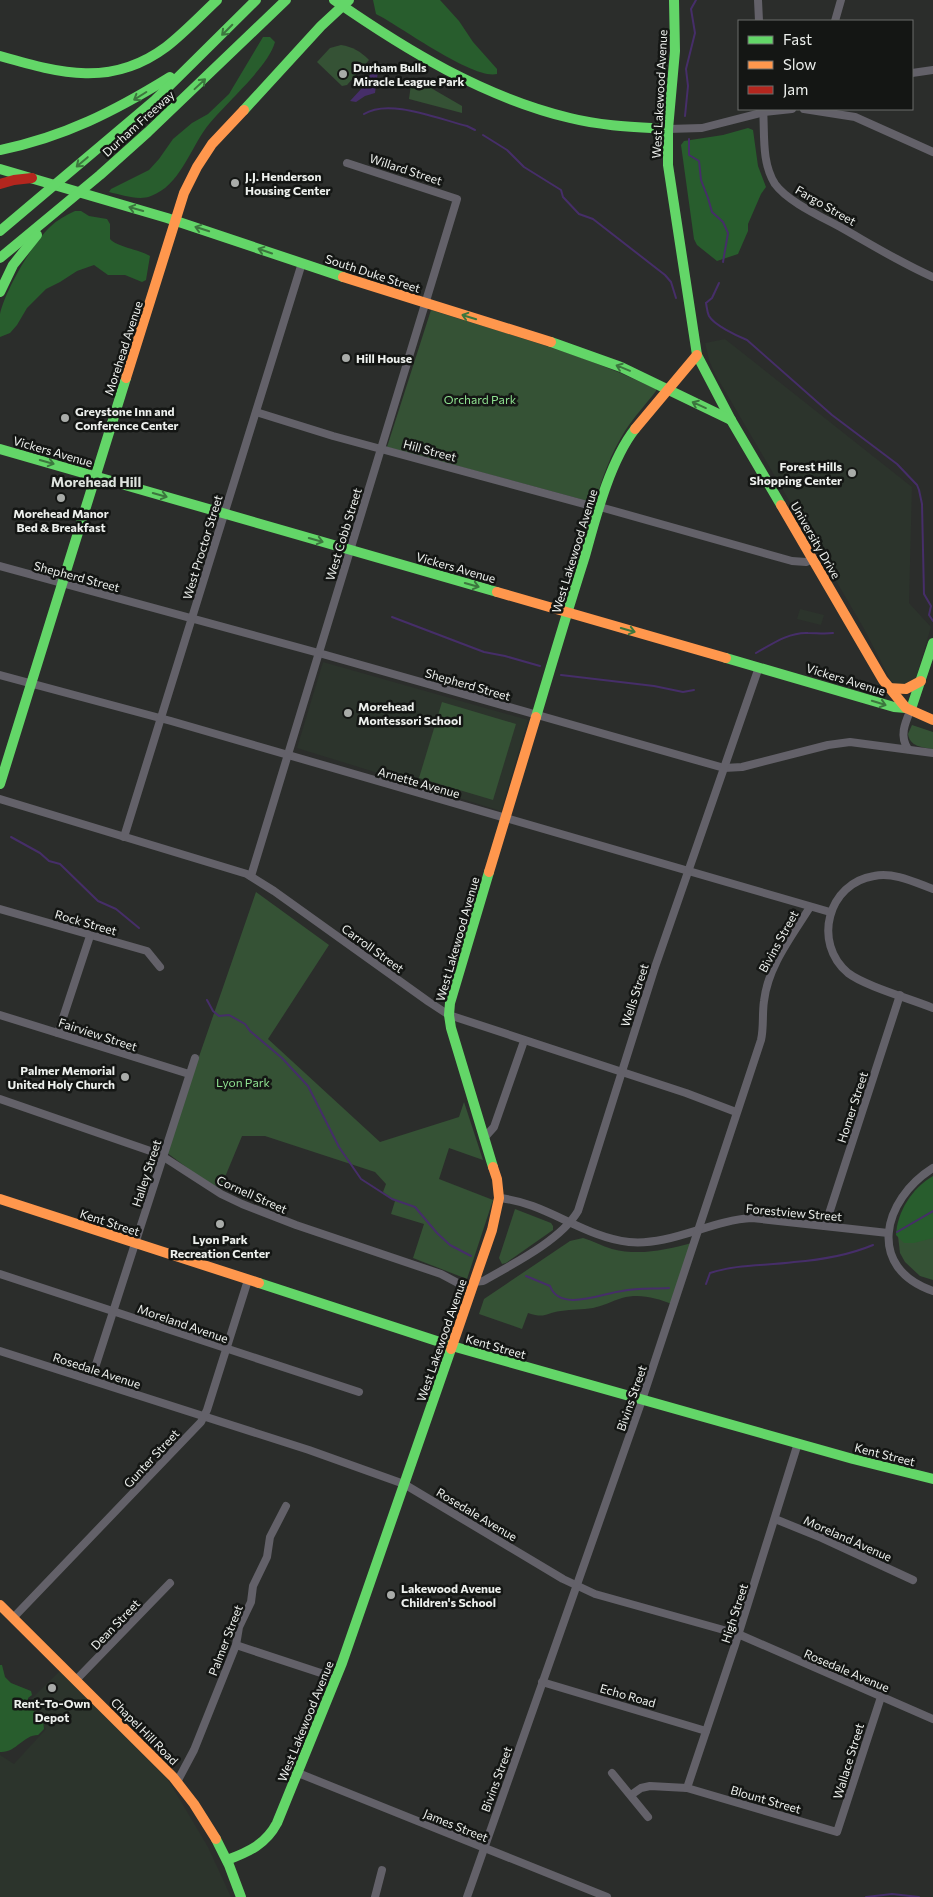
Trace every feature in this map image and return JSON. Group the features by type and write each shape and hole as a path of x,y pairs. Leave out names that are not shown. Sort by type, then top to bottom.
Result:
{"main road":[{"path":"0,56 68,73 102,72 142,61 166,47 217,0"},
{"name":"Durham Freeway","path":"0,231 142,111 209,48 256,0"},
{"name":"Durham Freeway","path":"0,258 99,176 286,0"},
{"name":"West Lakewood Avenue","path":"227,1860 261,1845 269,1839 298,1773 336,1678 496,1217 497,1179 451,1028 449,1014 454,989 599,507 627,439 698,355 669,176 668,129 675,51 674,0"},
{"path":"342,2 370,26 429,61 520,103 583,120 627,127 668,129"},
{"name":"Morehead Avenue","path":"0,784 175,221 191,178 212,144 342,2"},
{"path":"0,150 55,137 105,116 171,77 209,48"},
{"name":"South Duke Street","path":"0,169 175,221 426,304 517,331 612,364 732,420"},
{"path":"0,292 14,265 38,233 99,176"},
{"path":"0,184 32,178"},
{"name":"University Drive","path":"698,355 705,373 888,688 908,708 933,720"},
{"name":"Vickers Avenue","path":"0,449 894,707 908,708"},
{"path":"908,708 921,682 933,643"},
{"path":"888,688 906,690 913,688 921,682"},
{"name":"Kent Street","path":"0,1199 452,1346 853,1459 933,1479"},
{"name":"Chapel Hill Road","path":"0,1605 177,1782 194,1804 227,1860 241,1897"}],"street":[{"path":"758,0 759,20"},
{"path":"835,20 841,0"},
{"path":"913,73 933,70"},
{"path":"668,129 702,128 764,110"},
{"name":"Fargo Street","path":"764,110 765,152 768,168 780,189 813,212 933,277"},
{"path":"820,110 856,113 933,152"},
{"name":"Willard Street","path":"347,163 457,199"},
{"name":"West Cobb Street","path":"251,876 457,199"},
{"name":"West Proctor Street","path":"124,837 302,264"},
{"name":"Hill Street","path":"256,412 792,561 806,562 813,560"},
{"name":"Shepherd Street","path":"0,566 319,653 724,768 742,767 828,745 850,742 933,753"},
{"name":"Wells Street","path":"473,1286 501,1271 548,1241 571,1223 578,1211 654,970 759,667"},
{"name":"Arnette Avenue","path":"0,675 160,718 830,912"},
{"path":"908,708 903,730 904,740 908,749"},
{"name":"Carroll Street","path":"0,799 251,876 281,895 429,1002 449,1014 736,1112"},
{"path":"933,889 898,877 880,875 863,878 847,887 836,900 830,912 828,926 829,943 836,959 855,978 933,1008"},
{"name":"Bivins Street","path":"467,1897 642,1400 699,1229 761,1040 764,1001 772,973 810,907"},
{"name":"Rock Street","path":"0,909 147,951 160,967"},
{"path":"58,1033 90,936"},
{"name":"Homer Street","path":"825,1226 900,995"},
{"name":"Fairview Street","path":"0,1015 189,1074"},
{"path":"485,1137 494,1127 524,1041"},
{"name":"Halley Street","path":"91,1380 194,1058"},
{"name":"Cornell Street","path":"0,1099 163,1156 221,1194 281,1220 473,1286"},
{"path":"933,1168 920,1178 904,1196 896,1209 888,1233 890,1252 900,1271 912,1282 933,1291"},
{"name":"Forestview Street","path":"498,1198 524,1204 597,1234 629,1242 663,1239 738,1218 888,1233"},
{"name":"Moreland Avenue","path":"0,1274 359,1392"},
{"name":"Gunter Street","path":"13,1618 204,1417 248,1280"},
{"name":"Rosedale Avenue","path":"0,1351 317,1453 404,1484 562,1579 596,1594 738,1634 933,1719"},
{"name":"High Street","path":"687,1788 798,1443"},
{"name":"Palmer Street","path":"177,1782 194,1750 236,1645 239,1628 252,1602 253,1586 267,1557 270,1537 286,1506"},
{"name":"Moreland Avenue","path":"774,1519 822,1538 912,1580"},
{"name":"Dean Street","path":"76,1680 170,1584"},
{"path":"236,1645 336,1678"},
{"name":"Echo Road","path":"542,1682 706,1731"},
{"name":"Wallace Street","path":"838,1832 881,1697"},
{"name":"James Street","path":"298,1773 607,1897"},
{"path":"612,1773 648,1817"},
{"name":"Blount Street","path":"631,1794 641,1788 650,1786 687,1788 838,1832"},
{"path":"375,1897 382,1870"}],"shaded area":[{"path":"373,70 378,71 375,93 365,96 356,102 350,101 362,88"},
{"name":"Forest Hills Shopping Center","path":"725,339 912,487 909,603 931,627 916,678 909,686 894,684 890,679 863,627 715,374 705,343"},
{"path":"800,609 824,615 821,625 797,619"},
{"path":"323,662 528,720 501,811 297,748"},
{"path":"60,1671 167,1778 208,1847 231,1897 0,1897 0,1755 14,1764 46,1729 25,1705"}],"green space":[{"path":"373,0 440,0 497,69 497,74 486,74 471,69 436,51 376,14"},
{"path":"263,37 270,37 275,42 264,63 206,128 183,166 169,184 151,196 141,198 109,192 111,189 149,170 173,139 192,123 208,114 229,94"},
{"name":"Durham Bulls Miracle League Park","path":"341,45 356,50 369,60 347,85 342,86 317,62 330,48"},
{"path":"412,77 462,106 462,113 409,99"},
{"path":"748,128 753,130 758,166 766,187 748,224 748,231 738,254 717,261 697,245 694,239 681,145 684,141 723,135"},
{"path":"75,211 107,219 110,224 110,239 113,242 150,256 146,280 142,282 125,275 108,275 94,265 77,271 46,289 27,308 10,333 0,337 0,314 7,293 20,268 50,227"},
{"name":"Orchard Park","path":"431,310 573,355 656,389 615,448 595,503 387,447"},
{"path":"442,702 516,724 493,800 419,778"},
{"path":"912,725 933,732 933,749 917,746 911,742 908,734"},
{"name":"Lyon Park","path":"256,892 329,945 268,1039 380,1142 459,1117 464,1102 483,1160 449,1148 439,1179 493,1200 467,1279 413,1258 424,1224 391,1214 395,1201 383,1192 386,1184 375,1172 265,1136 242,1136 220,1189 166,1152"},
{"path":"933,1176 933,1238 914,1243 904,1243 896,1235 899,1218 912,1194"},
{"path":"933,1178 933,1280 920,1276 905,1262 900,1253 898,1236"},
{"path":"515,1209 551,1223 553,1230 502,1264 499,1258"},
{"path":"583,1238 612,1249 633,1252 662,1250 692,1243 672,1304 654,1298 635,1296 622,1298 593,1308 565,1310 542,1316 528,1313 522,1329 479,1314 484,1299 570,1241"},
{"path":"0,1665 2,1665 5,1677 11,1683 31,1691 32,1695 28,1698 28,1705 43,1721 44,1729 38,1735 28,1738 6,1752 0,1752"}],"waterway":[{"path":"685,116 688,86 686,69 695,33 691,9 696,0"},
{"path":"364,114 387,108 414,111 475,130"},
{"path":"483,135 507,150 524,167 561,190 563,197 579,214 593,219 665,275 671,282 676,298"},
{"path":"689,139 689,155 699,161 701,180 712,212 723,222 728,233 723,262"},
{"path":"706,303 712,298 719,283"},
{"path":"706,303 709,316 716,323 747,340 832,415 897,464 917,485 922,504 924,594 931,606 929,615 933,621"},
{"path":"392,617 484,652 540,666"},
{"path":"756,653 794,634 833,633"},
{"path":"561,675 654,686 683,692 694,690"},
{"path":"11,837 40,853 49,861 60,864 98,901 116,909 139,928"},
{"path":"207,1000 213,1011 219,1016 229,1015 245,1024 250,1031 282,1058 308,1086 339,1147 361,1179 392,1199 415,1207 450,1245 471,1256"},
{"path":"897,1232 933,1211"},
{"path":"706,1284 710,1273 720,1270 824,1258 854,1252 873,1245"},
{"path":"526,1276 550,1286 555,1294 572,1300 628,1290 669,1288"},
{"path":"866,1897 892,1894 919,1897"}],"traffic: fast":[{"path":"0,56 44,68 64,71 85,73 125,68 146,60 166,47 217,0"},
{"path":"0,231 155,100 256,0"},
{"path":"0,258 100,175 148,132 286,0"},
{"path":"334,0 417,54 476,85 507,98 582,121 619,126 668,129"},
{"path":"244,110 321,26 349,0"},
{"path":"674,0 675,51 668,129 668,165 697,355 731,420 781,505"},
{"path":"0,150 46,138 109,112 170,77"},
{"path":"0,169 167,218 343,277"},
{"path":"0,292 13,265 37,235"},
{"path":"551,342 621,367 731,420"},
{"path":"0,784 126,378"},
{"path":"536,717 599,507 618,457 635,429"},
{"path":"0,449 497,592"},
{"path":"911,709 933,643"},
{"path":"726,658 894,707 906,708"},
{"path":"489,872 450,1003 449,1015 451,1028 493,1167"},
{"path":"259,1283 452,1346 853,1459 933,1479"},
{"path":"227,1860 243,1854 262,1842 268,1837 277,1823 342,1663 451,1349"},
{"path":"216,1839 229,1865 241,1897"}],"traffic: slow":[{"path":"126,378 184,193 197,167 212,144 244,110"},
{"path":"343,277 551,342"},
{"path":"635,429 697,355"},
{"path":"781,505 883,680 906,708 933,720"},
{"path":"497,592 726,658"},
{"path":"888,688 906,689 921,681"},
{"path":"489,872 536,717"},
{"path":"451,1349 492,1230 499,1198 497,1179 493,1167"},
{"path":"0,1199 259,1283"},
{"path":"0,1605 173,1777 194,1804 216,1839"}],"traffic: jam":[{"path":"0,184 32,178"}],"place":[{"name":"Durham Bulls Miracle League Park","path":"343,74"},
{"name":"J.J. Henderson Housing Center","path":"235,183"},
{"name":"Hill House","path":"346,358"},
{"name":"Greystone Inn and Conference Center","path":"65,418"},
{"name":"Forest Hills Shopping Center","path":"852,473"},
{"name":"Morehead Manor Bed & Breakfast","path":"61,498"},
{"name":"Morehead Montessori School","path":"348,713"},
{"name":"Palmer Memorial United Holy Church","path":"125,1077"},
{"name":"Lyon Park Recreation Center","path":"220,1224"},
{"name":"Lakewood Avenue Children's School","path":"391,1595"},
{"name":"Rent-To-Own Depot","path":"52,1688"}],"district":[{"name":"Morehead Hill","path":"96,481"}]}
